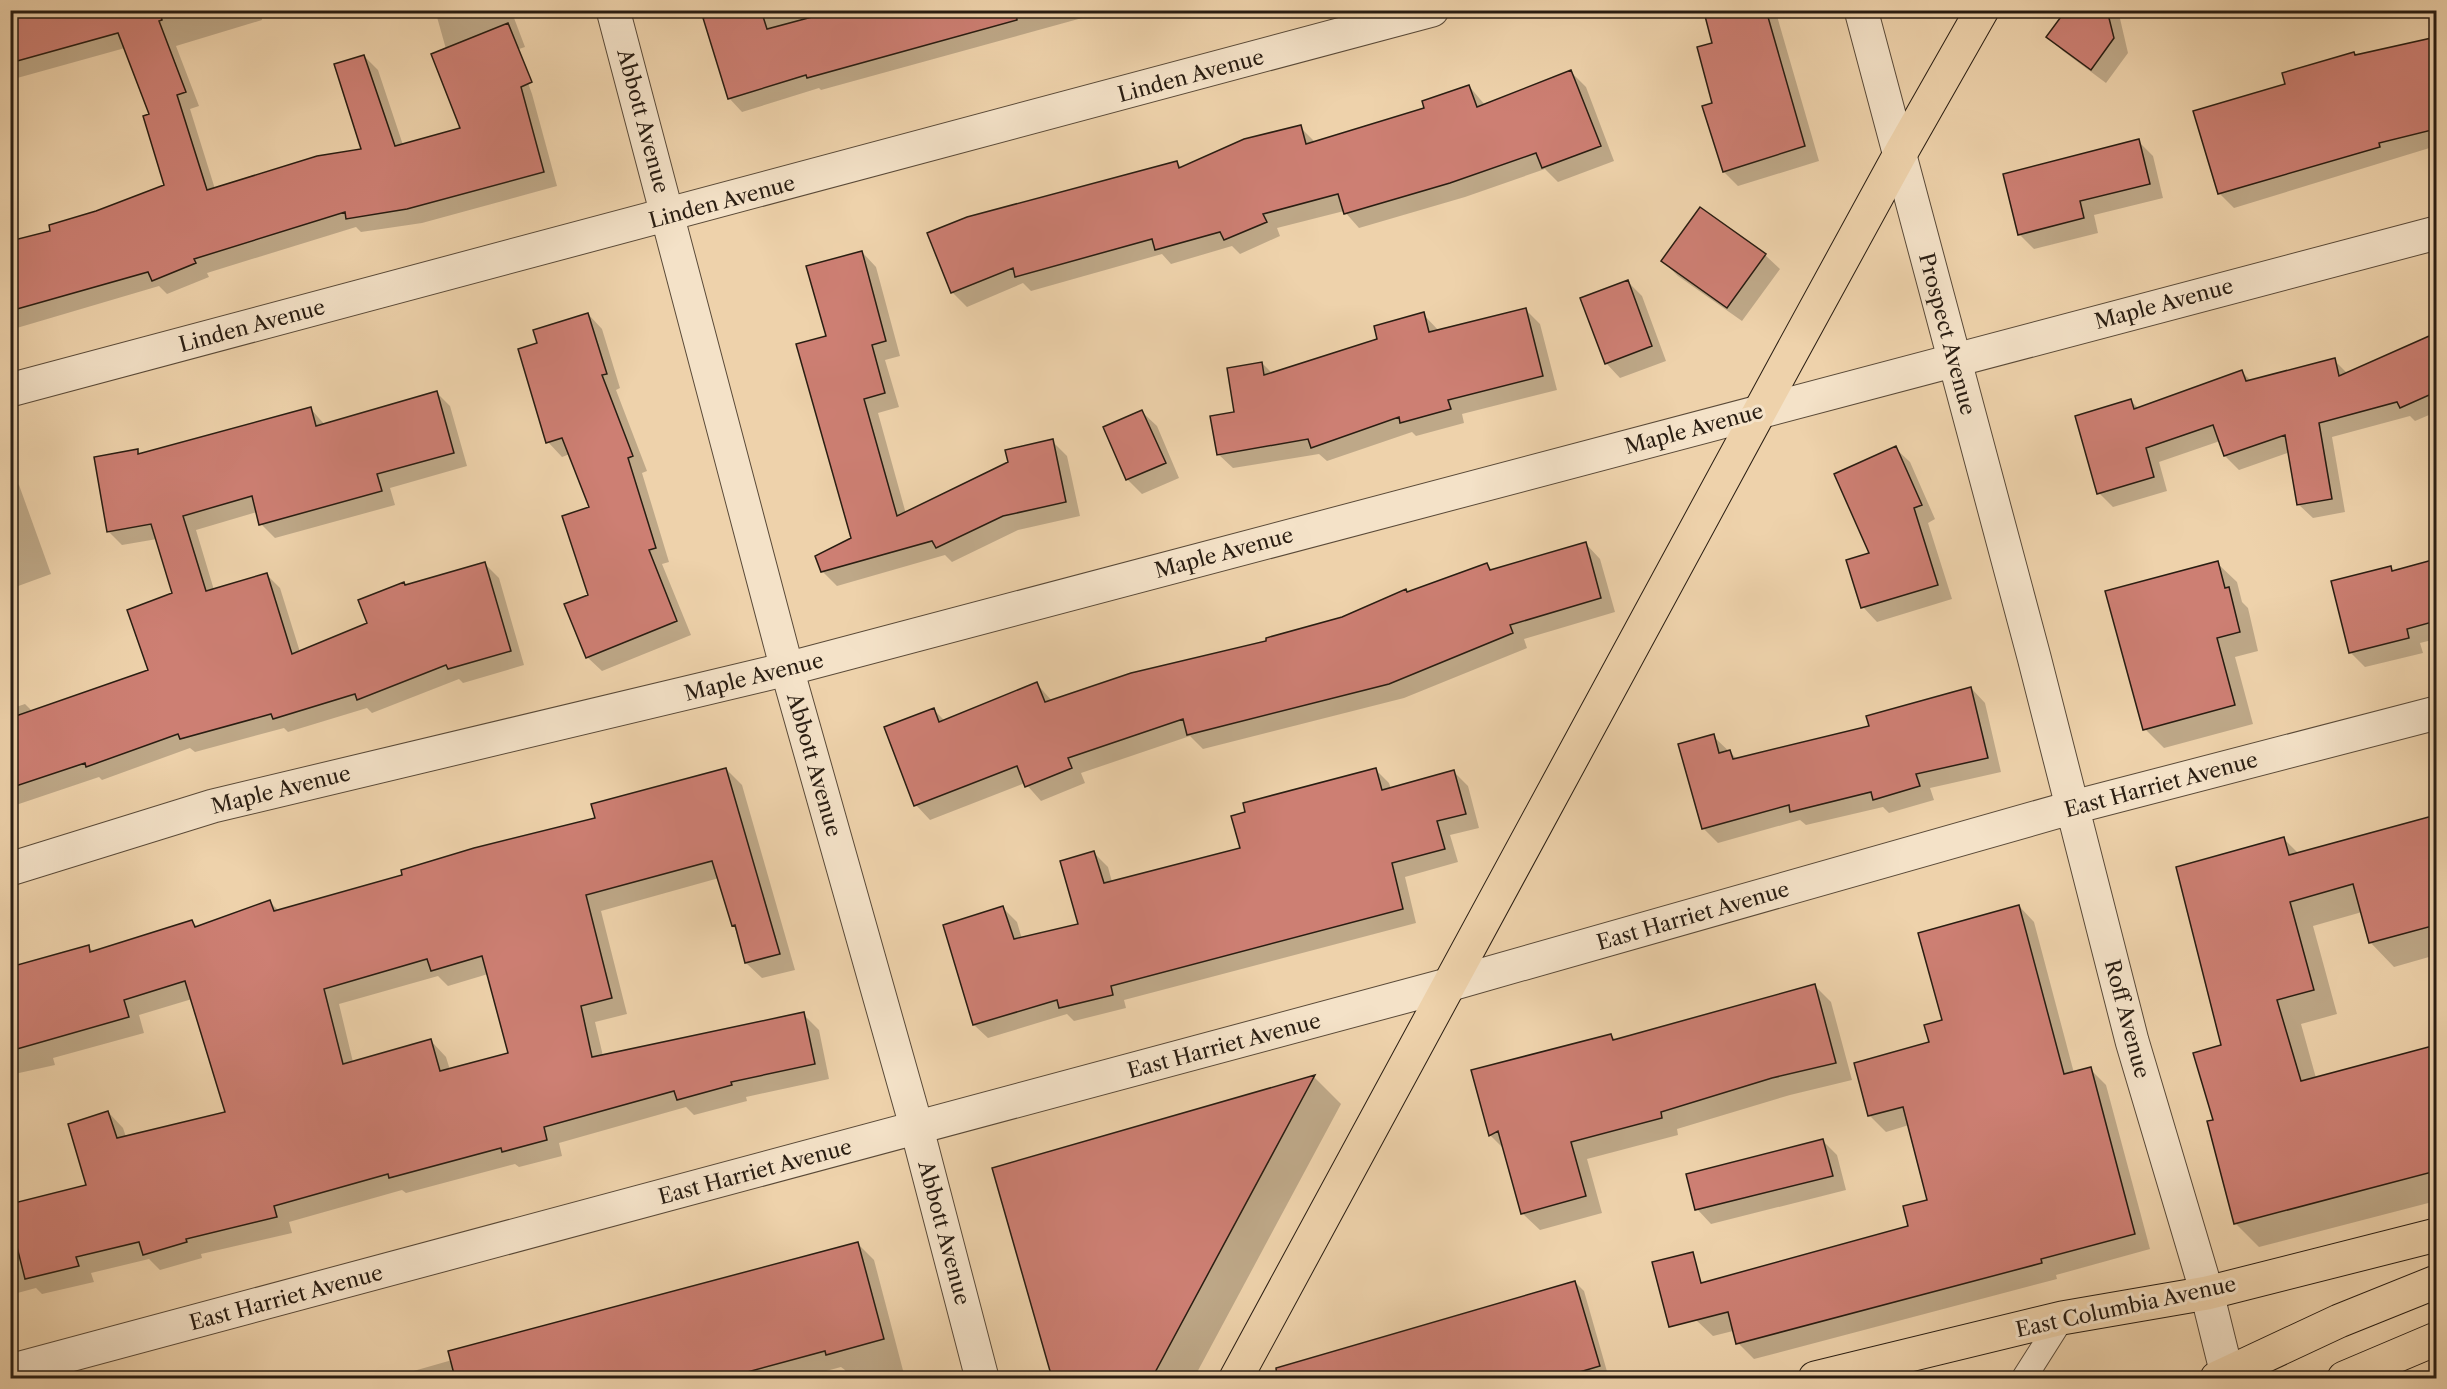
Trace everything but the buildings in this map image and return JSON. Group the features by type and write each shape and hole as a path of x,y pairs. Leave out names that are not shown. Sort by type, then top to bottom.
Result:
{"main road":[{"path":"1236,1378 1451,984 1538,817 1899,156 1982,10"},
{"name":"East Columbia Avenue","path":"1815,1378 2062,1318 2206,1293 2436,1236"},
{"path":"2224,1377 2339,1321 2436,1282"},
{"path":"2344,1378 2436,1339"}],"street":[{"name":"Abbott Avenue","path":"613,10 787,669 917,1129 982,1378"},
{"name":"Linden Avenue","path":"10,390 669,216 1432,10"},
{"name":"Prospect Avenue","path":"1861,10 2034,657"},
{"name":"Maple Avenue","path":"10,868 213,806 787,669 2436,233"},
{"name":"Roff Avenue","path":"2034,657 2070,808 2132,1041 2206,1293 2224,1377"},
{"name":"East Harriet Avenue","path":"10,1371 1451,984 2070,808 2436,713"}],"lane":[{"path":"2024,1378 2062,1318"}]}
